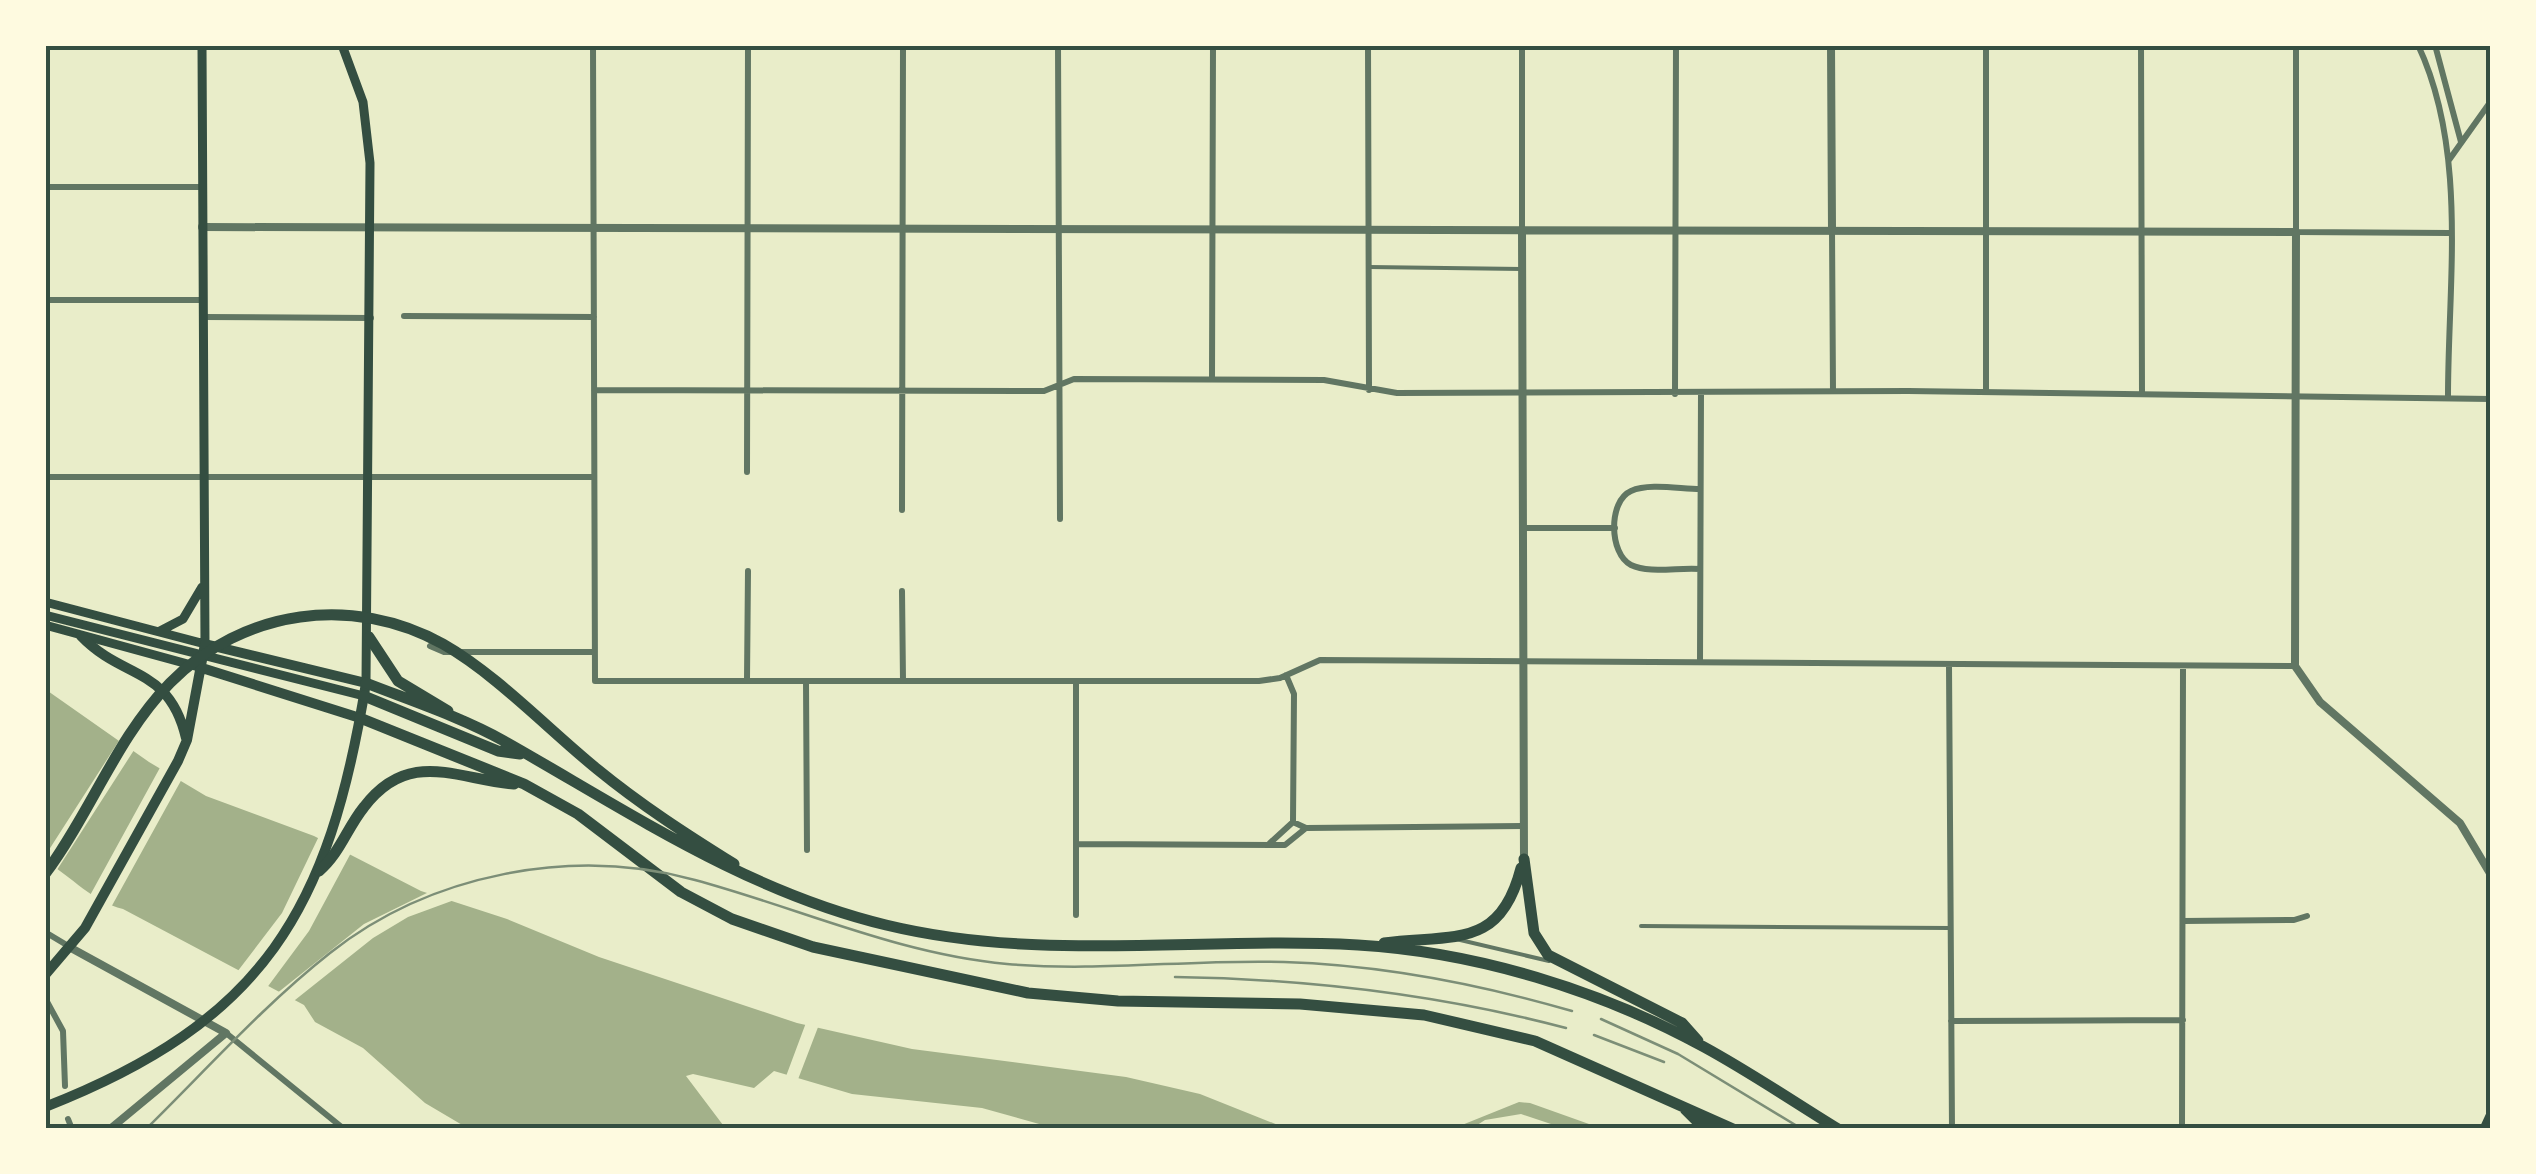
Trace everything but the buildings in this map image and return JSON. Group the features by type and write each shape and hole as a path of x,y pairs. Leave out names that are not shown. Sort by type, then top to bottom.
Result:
{"highway":[{"path":"45,874 158,697 202,655 263,625 322,613 403,627 466,659 670,826 763,882"},
{"path":"369,637 398,680 438,702 455,718"},
{"path":"365,689 455,718 694,852 763,882 883,924 990,945 1360,946 1451,938 1477,933 1496,922 1510,901 1524,859"},
{"path":"365,689 498,751 524,754"},
{"path":"360,718 524,784 578,814 681,892 732,919 813,947 1028,994 1118,1001 1300,1004 1424,1015 1535,1041 1679,1102 1732,1129"},
{"path":"320,871 333,859 371,799 416,772 457,771 494,782 524,784"},
{"path":"1524,859 1534,933 1542,949 1559,964 1682,1024 1702,1046"},
{"path":"1360,946 1456,958 1613,1005 1702,1046 1838,1129"},
{"path":"1679,1102 1705,1129"},
{"path":"2485,1129 2491,1116"}],"main road":[{"path":"45,975 86,928 178,761 204,656 202,45"},
{"path":"45,1107 148,1063 211,1017 278,942 320,871 333,828 360,718 369,637 370,227 366,118 357,79 342,45"},
{"path":"160,632 183,619 204,584"},
{"path":"45,602 160,632 204,656 360,718"},
{"path":"45,615 204,656"},
{"path":"45,625 81,636 365,689"},
{"path":"81,636 94,650 146,675 164,689 180,713 186,740"}],"street":[{"path":"594,45 595,681 1259,681 1286,675 1320,660 2294,666"},
{"path":"748,45 748,472"},
{"path":"902,510 903,45"},
{"path":"1058,45 1060,520"},
{"path":"1212,379 1213,45"},
{"path":"1368,45 1369,390"},
{"path":"1522,45 1524,859"},
{"path":"1676,45 1676,394"},
{"path":"1831,45 1833,391"},
{"path":"1986,45 1986,391"},
{"path":"2141,45 2142,392"},
{"path":"2296,45 2294,666 2320,702 2460,824 2491,875"},
{"path":"2418,45 2440,108 2449,161 2448,396"},
{"path":"2435,45 2462,142"},
{"path":"2449,161 2491,100"},
{"path":"45,187 202,187"},
{"path":"202,227 2449,233"},
{"path":"45,300 202,300"},
{"path":"404,316 594,316"},
{"path":"202,317 370,318"},
{"path":"594,390 1044,390 1074,379 1212,379 1324,380 1369,390 1522,393 1986,391 2491,399"},
{"path":"1700,662 1701,393"},
{"path":"45,478 594,477"},
{"path":"1700,489 1636,489 1619,501 1614,528 1618,551 1626,563 1639,568 1700,568"},
{"path":"1523,528 1614,528"},
{"path":"747,680 748,571"},
{"path":"902,591 904,681"},
{"path":"430,646 444,652 592,652"},
{"path":"1949,665 1952,1129"},
{"path":"2182,1129 2183,666"},
{"path":"1270,844 1293,822 1294,694 1286,675"},
{"path":"806,681 807,850"},
{"path":"1076,681 1076,915"},
{"path":"1293,822 1306,828 1523,826"},
{"path":"1077,844 1285,846 1306,828"},
{"path":"2183,921 2294,920 2306,916"},
{"path":"45,932 226,1033 344,1129"},
{"path":"45,998 62,1031 65,1086"},
{"path":"1951,1021 2184,1020"},
{"path":"110,1129 226,1033"},
{"path":"68,1120 72,1129"}],"lane":[{"path":"1369,267 1522,268"},
{"path":"1641,926 1950,928"},
{"path":"1451,938 1559,964"}],"shaded area":[{"path":"45,689 149,762 206,796 314,836 421,891 507,919 599,957 797,1023 912,1049 1126,1077 1200,1094 1288,1129 1057,1129 982,1108 852,1094 774,1071 754,1088 693,1074 686,1076 726,1129 469,1129 425,1103 363,1048 315,1022 304,1005 102,901 45,861"},
{"path":"1519,1102 1603,1129 1566,1129 1521,1114 1485,1120 1471,1129 1452,1129"}],"pier":[{"path":"122,736 136,747 55,873 45,867 45,856"},
{"path":"162,764 183,777 109,911 98,908 88,899"},
{"path":"320,834 352,851 309,931 266,989 234,976 282,913"},
{"path":"433,890 457,899 408,917 373,938 290,1004 276,994 364,924"},
{"path":"807,1020 820,1022 797,1082 785,1079"}],"tram line":[{"path":"146,1129 282,994 369,926 412,903 457,886 552,867 648,870 695,880 888,940 967,959 1076,967 1249,962 1357,967 1501,992 1572,1011"},
{"path":"1175,977 1274,981 1421,997 1566,1028"},
{"path":"1601,1019 1678,1054 1802,1129"},
{"path":"1594,1035 1664,1062"}]}
